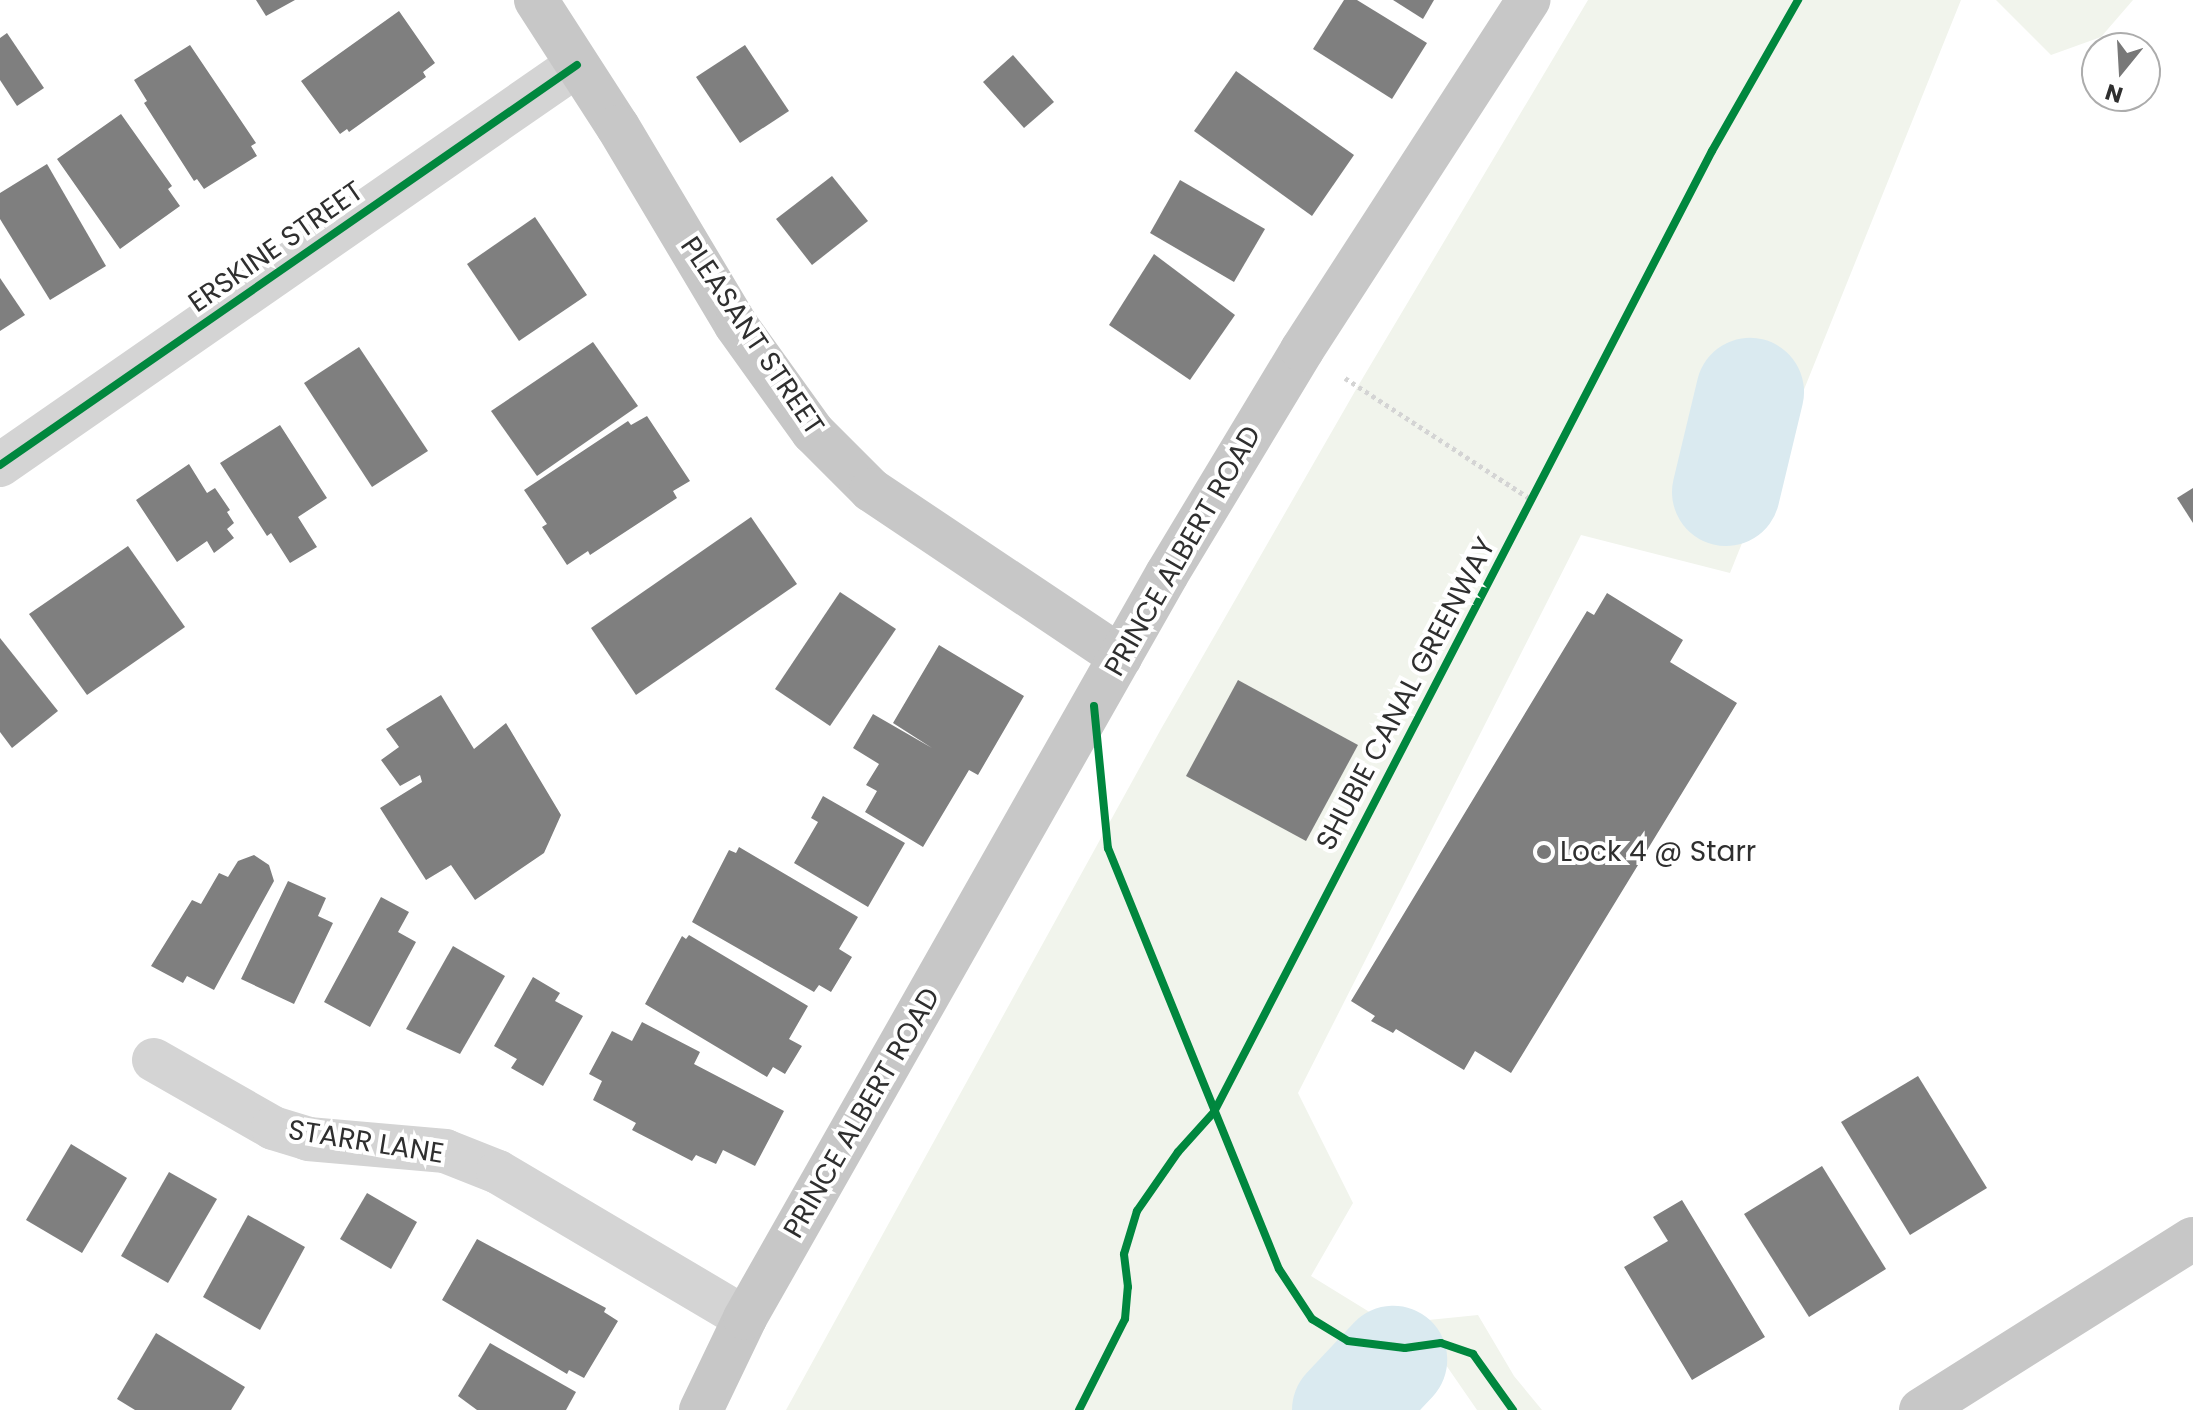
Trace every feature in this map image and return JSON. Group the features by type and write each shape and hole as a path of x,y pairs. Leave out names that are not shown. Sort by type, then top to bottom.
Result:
{"main road":[{"name":"PLEASANT STREET","path":"536,0 736,325 813,432 871,490 1120,657"},
{"name":"PRINCE ALBERT ROAD","path":"701,1410 745,1318 1120,657 1302,350 1528,0"},
{"path":"1921,1410 2193,1239"}],"street":[{"name":"ERSKINE STREET","path":"0,465 577,65"},
{"name":"STARR LANE","path":"154,1060 273,1128 308,1139 445,1151 498,1172 745,1318"}],"path":[{"path":"1302,350 1532,500"}],"shaded area":[{"path":"1588,0 1961,0 1730,573 1581,535 1298,1093 1353,1203 1311,1276 1389,1324 1478,1315 1514,1376 1542,1410 1477,1410 1437,1352 1391,1410 786,1410 1161,729 1358,386"},
{"path":"1996,0 2133,0 2105,32 2081,32 2081,44 2051,55"}],"building":[{"path":"256,0 295,0 266,16"},
{"path":"1344,0 1357,0 1427,43 1392,99 1313,49"},
{"path":"1393,0 1434,0 1423,19"},
{"path":"399,11 435,63 423,72 426,77 349,132 347,129 340,134 301,81"},
{"path":"7,33 44,88 17,106 0,80 0,38"},
{"path":"190,45 256,143 251,146 257,156 204,189 197,179 194,181 144,103 147,101 134,80"},
{"path":"745,45 789,111 740,143 696,77"},
{"path":"1013,55 1054,102 1024,128 983,82"},
{"path":"1236,71 1354,155 1312,216 1194,131"},
{"path":"121,114 172,186 168,189 180,206 120,249 57,159"},
{"path":"47,164 106,266 50,300 0,219 0,193"},
{"path":"832,176 868,221 812,265 776,219"},
{"path":"1180,180 1265,229 1234,282 1150,233"},
{"path":"535,217 587,295 519,341 467,264"},
{"path":"1154,254 1235,315 1190,380 1109,325"},
{"path":"0,278 25,315 0,331"},
{"path":"593,342 638,406 537,476 491,411"},
{"path":"359,347 428,451 372,487 304,383"},
{"path":"647,416 690,481 673,491 677,498 590,555 588,551 567,565 542,527 547,524 524,490 628,421 631,425"},
{"path":"280,425 327,498 298,517 317,547 290,563 271,533 267,536 220,463"},
{"path":"189,464 207,493 215,488 230,510 227,512 234,523 227,529 234,538 214,553 207,541 177,562 136,500"},
{"path":"2193,488 2193,523 2177,498"},
{"path":"751,517 797,584 636,695 591,628"},
{"path":"128,546 185,627 87,695 29,614"},
{"path":"840,592 896,629 830,726 775,689"},
{"name":"Lock 4 @ Starr","path":"1607,593 1683,640 1670,662 1737,703 1511,1073 1475,1051 1464,1070 1396,1029 1393,1033 1371,1021 1375,1016 1351,1001 1587,611 1594,615"},
{"path":"0,638 58,711 12,748 0,732"},
{"path":"939,645 1024,696 978,775 969,770 923,847 865,812 877,791 866,785 879,764 853,748 873,714 932,748 893,723"},
{"path":"1238,680 1358,745 1306,841 1186,776"},
{"path":"441,695 474,749 506,723 561,815 544,853 475,900 451,865 426,880 380,808 422,782 420,775 400,786 381,760 399,747 386,729"},
{"path":"823,796 905,843 868,907 794,863 818,822 811,818"},
{"path":"739,847 858,917 839,949 852,957 831,992 819,985 814,992 692,922 729,850 736,853"},
{"path":"254,855 269,865 274,881 214,990 187,976 183,983 151,966 192,900 201,904 219,873 228,877 238,861"},
{"path":"288,881 326,898 318,916 333,923 294,1004 241,979"},
{"path":"381,897 409,912 398,932 416,942 370,1027 324,1002"},
{"path":"689,935 808,1006 789,1039 802,1046 785,1074 773,1067 767,1077 645,1004 682,936 686,939"},
{"path":"453,946 505,976 460,1054 406,1029"},
{"path":"533,977 560,993 555,1001 583,1016 543,1086 511,1068 517,1059 494,1046"},
{"path":"642,1022 700,1052 694,1064 784,1111 755,1166 723,1150 716,1164 696,1155 692,1161 632,1130 636,1123 593,1100 602,1081 589,1074 612,1031 632,1041"},
{"path":"1918,1076 1987,1188 1910,1235 1841,1122"},
{"path":"71,1144 127,1178 82,1253 26,1220"},
{"path":"1822,1166 1886,1269 1809,1317 1744,1214"},
{"path":"169,1172 217,1199 168,1283 121,1256"},
{"path":"367,1193 417,1222 391,1269 340,1239"},
{"path":"1682,1200 1765,1337 1692,1380 1624,1267 1668,1241 1653,1217"},
{"path":"248,1215 305,1247 260,1330 203,1297"},
{"path":"477,1239 606,1308 604,1312 618,1321 584,1378 569,1370 567,1374 442,1300"},
{"path":"156,1333 245,1387 231,1410 135,1410 117,1399"},
{"path":"490,1343 576,1392 566,1410 477,1410 458,1396"}],"waterway":[{"path":"1726,492 1750,392"},
{"path":"1346,1410 1393,1360"}],"cycle path":[{"name":"SHUBIE CANAL GREENWAY","path":"1079,1410 1125,1319 1128,1287 1124,1254 1137,1211 1178,1152 1214,1112 1712,151 1798,0"},
{"path":"0,465 577,65"},
{"path":"1094,706 1108,848 1279,1269 1312,1319 1348,1341 1405,1348 1441,1343 1473,1354 1513,1410"}],"place":[{"name":"Lock 4 @ Starr","path":"1544,852"}]}
